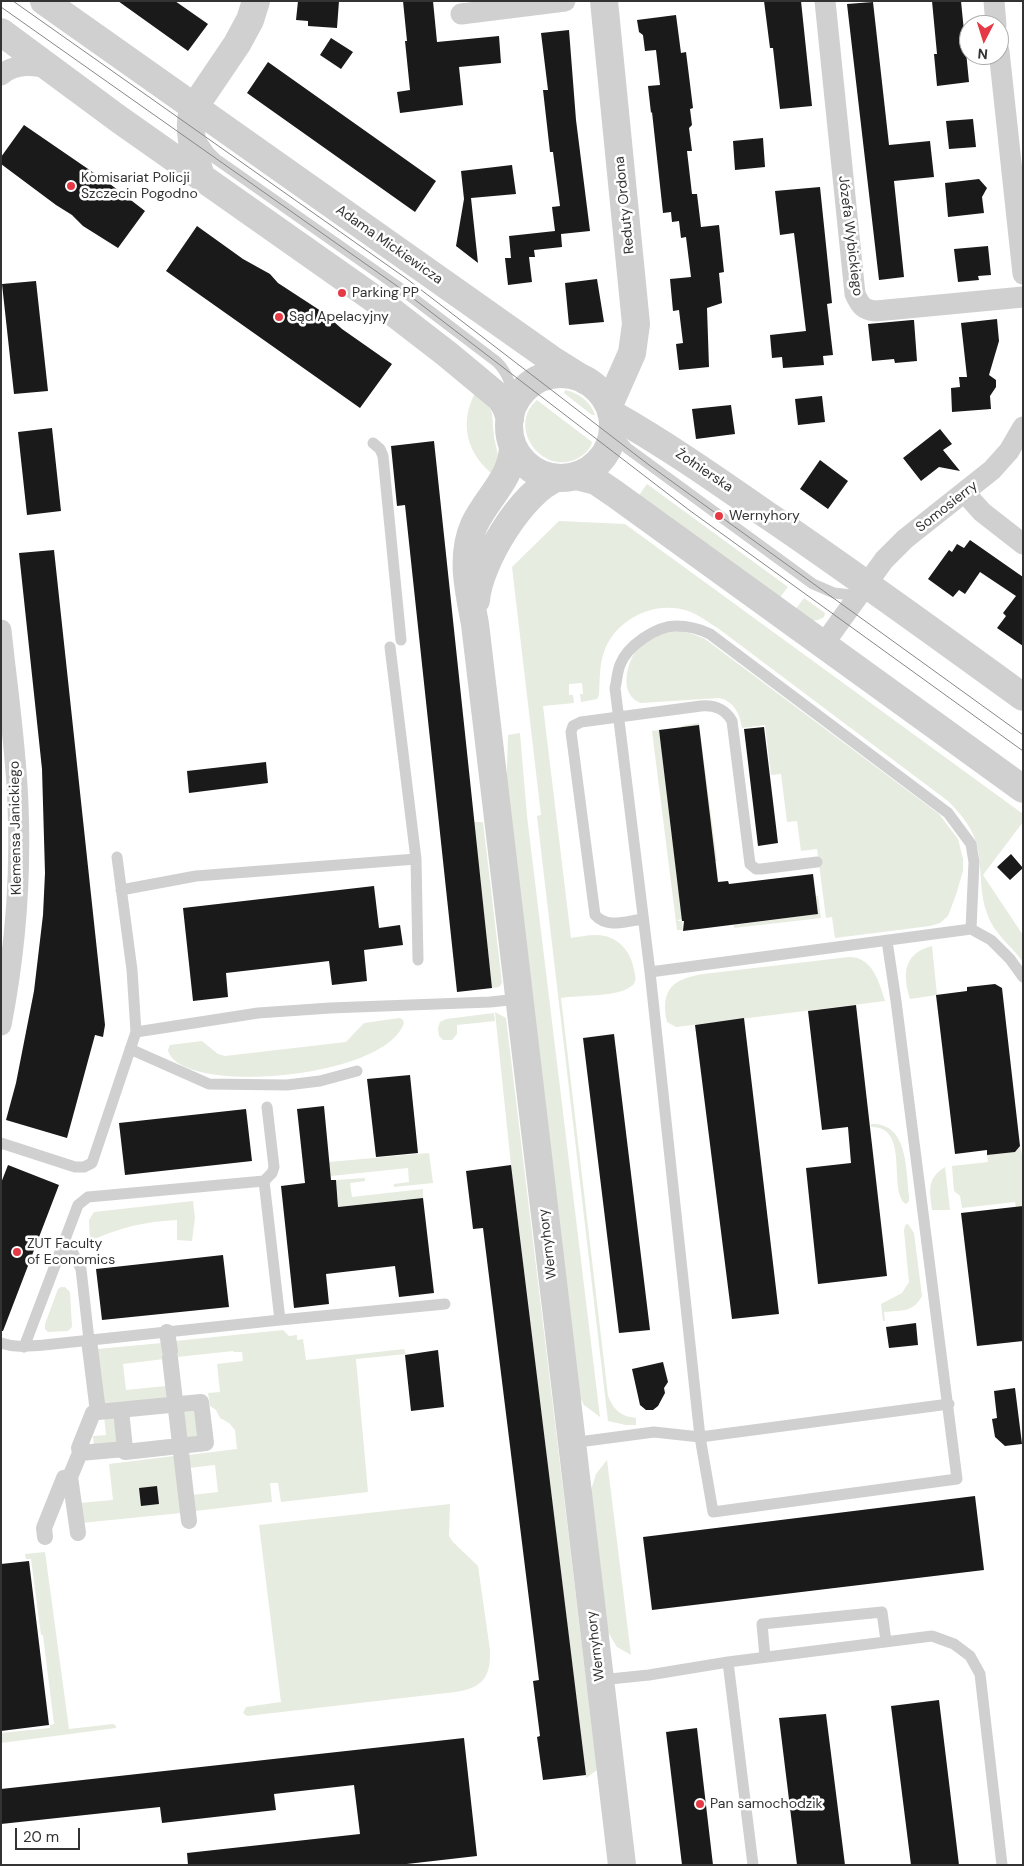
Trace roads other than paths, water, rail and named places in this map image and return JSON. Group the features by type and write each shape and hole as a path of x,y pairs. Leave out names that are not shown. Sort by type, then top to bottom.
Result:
{"street":[{"name":"Adama Mickiewicza","path":"44,1 551,359 586,381"},
{"path":"199,168 191,130 194,107 238,44 248,24 256,1"},
{"path":"460,14 565,1"},
{"name":"Reduty Ordona","path":"604,1 636,320 636,333 632,353 612,413"},
{"name":"Józefa Wybickiego","path":"825,1 855,294 860,305 864,309 876,312 1023,297"},
{"path":"994,1 995,15"},
{"path":"1,32 157,146 199,168 421,334 500,398 511,415"},
{"path":"1001,65 1023,274"},
{"path":"1,75 10,69 25,66 43,67 55,72"},
{"path":"567,477 593,468 603,458 612,440 612,413 600,392 586,381 569,375 547,376 523,390 511,415 510,433 513,447 520,459 530,468 543,475 567,477 591,479 600,483 1023,789"},
{"name":"Żołnierska","path":"612,413 690,462 862,590 895,604 1023,696"},
{"name":"Somosierry","path":"862,590 895,548 992,470 1020,438"},
{"name":"Wernyhory","path":"513,447 512,460 507,474 476,520 470,538 466,570 475,624 622,1865"},
{"name":"Wernyhory","path":"475,624 478,588 486,562 494,546 529,500 543,487 567,477"},
{"path":"965,493 982,512 1023,544"},
{"path":"823,645 862,590"},
{"name":"Klemensa Janickiego","path":"1,630 9,773 19,834 18,890 11,958 1,1025"},
{"path":"167,1332 189,1520"},
{"path":"89,1340 98,1412"},
{"path":"78,1533 70,1477 80,1453 92,1413 201,1402 206,1443 126,1452 125,1449 80,1453"},
{"path":"121,1410 125,1449"},
{"path":"45,1537 44,1528 64,1478 70,1477"}],"lane":[{"path":"194,107 197,129 205,147 216,159 397,286 497,362 504,370 511,386 513,398 511,415"},
{"path":"199,168 224,168 241,176"},
{"path":"373,443 384,456 400,640"},
{"path":"887,941 949,1404 957,1479 713,1512 700,1437 650,972 615,688 620,664 634,645 653,633 674,626 701,630 710,634 948,813 970,844 974,862 971,929"},
{"path":"390,647 416,859 418,960"},
{"path":"643,919 607,924 595,915 571,732 573,726 581,722 705,705 724,711 732,721 750,864 756,869 761,869 817,862"},
{"path":"1,1143 75,1167 84,1167 92,1163 136,1032 132,970 117,857"},
{"path":"121,890 196,876 416,859"},
{"path":"650,972 971,929 991,940 1010,958 1023,977"},
{"path":"136,1032 258,1013 519,999"},
{"path":"130,1049 210,1084 287,1084 320,1080 357,1071"},
{"path":"24,1347 78,1205 88,1197 264,1181 272,1173 274,1167 267,1106"},
{"path":"264,1181 280,1320"},
{"path":"62,1249 73,1253 81,1269 89,1340"},
{"path":"1,1343 9,1346 24,1347 445,1304"},
{"path":"572,1443 654,1432 700,1437 949,1404"},
{"path":"766,1657 762,1624 882,1612 886,1641"},
{"path":"600,1680 932,1636 954,1644 970,1656 980,1674 1002,1865"},
{"path":"728,1662 753,1865"}],"tram line":[{"path":"13,1 407,279 649,465 1023,735"},
{"path":"1,7 397,286 689,510 1023,751"}],"place":[{"name":"Komisariat Policji Szczecin Pogodno","path":"71,186"},
{"name":"Parking PP","path":"342,293"},
{"name":"Sąd Apelacyjny","path":"279,317"},
{"name":"Wernyhory","path":"719,516"},
{"name":"ZUT Faculty of Economics","path":"17,1252"},
{"name":"Pan samochodzik","path":"700,1804"}]}
